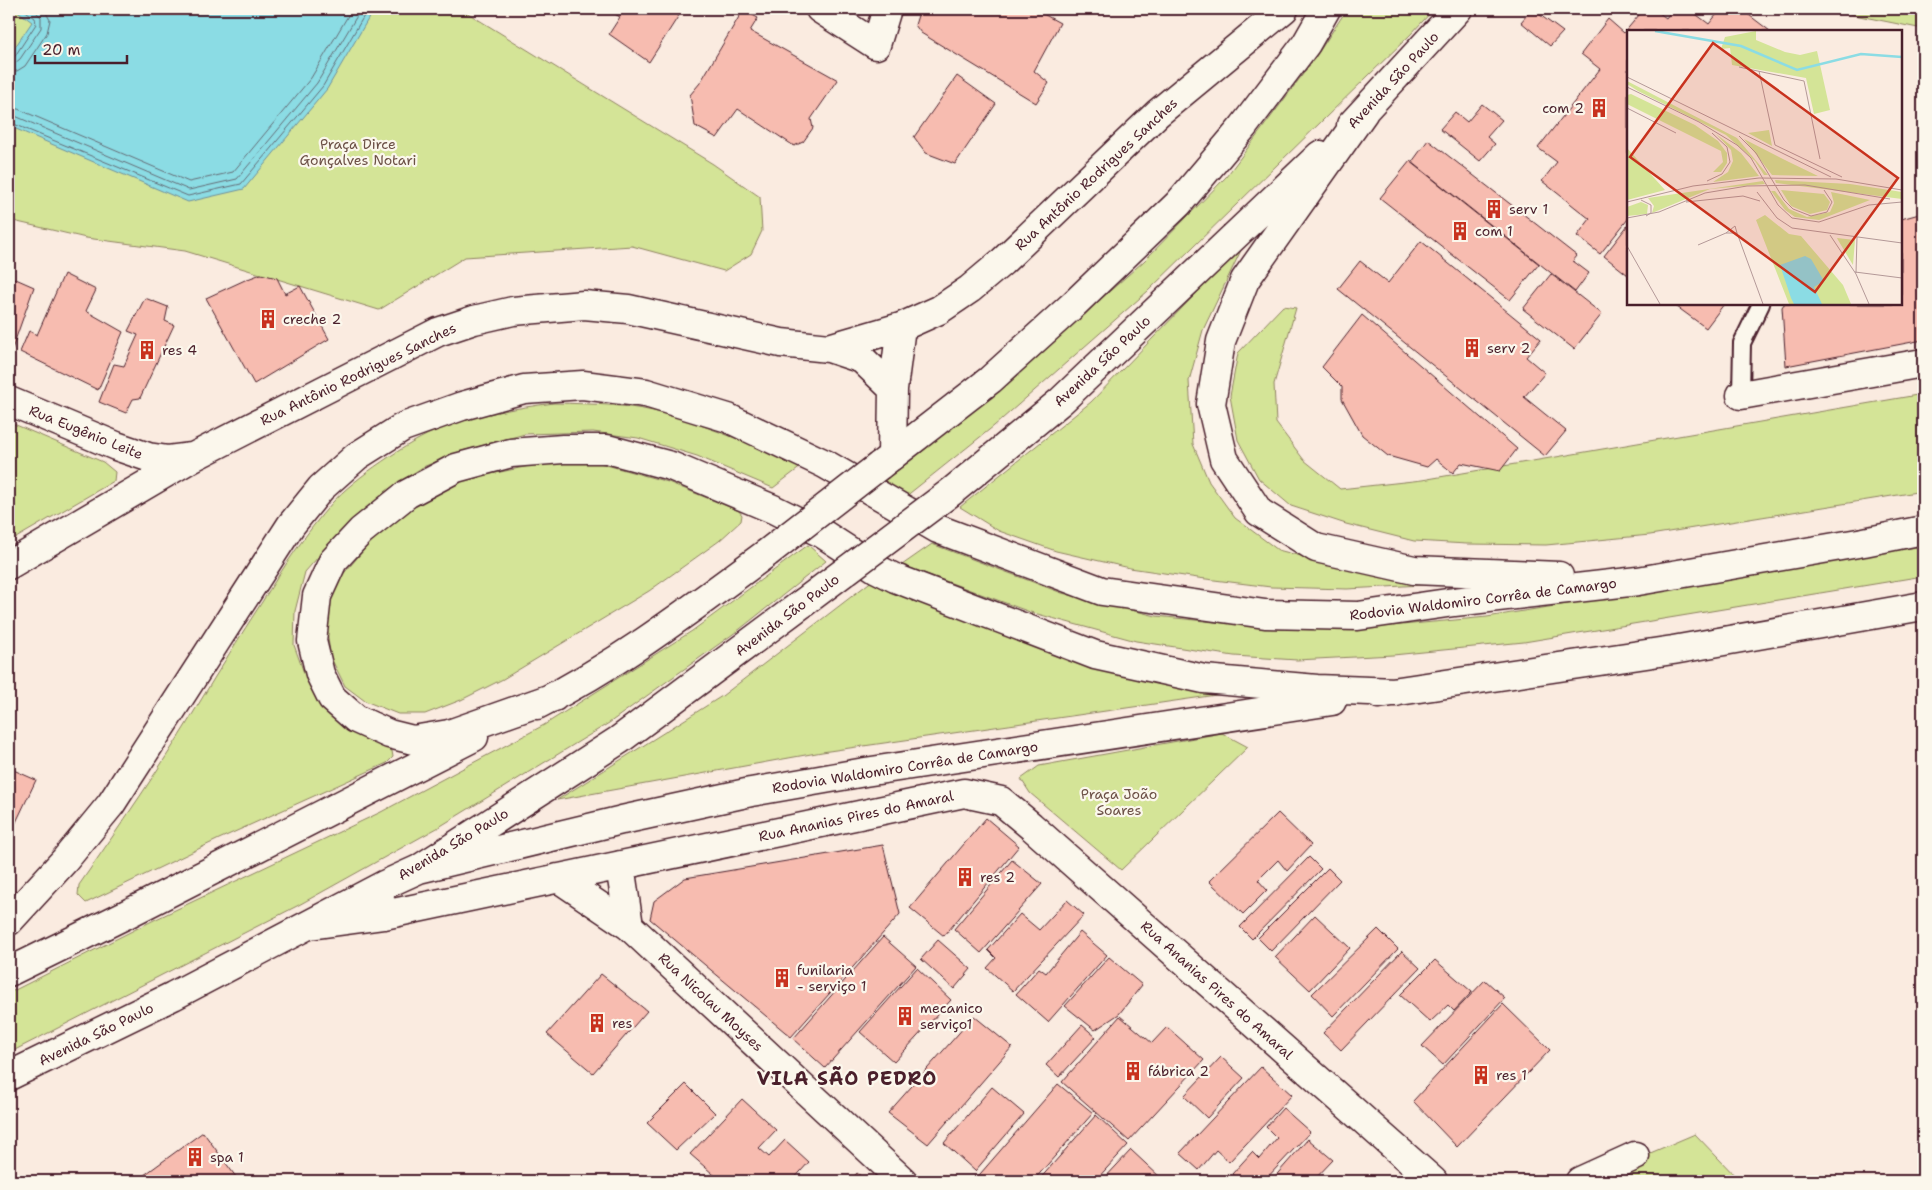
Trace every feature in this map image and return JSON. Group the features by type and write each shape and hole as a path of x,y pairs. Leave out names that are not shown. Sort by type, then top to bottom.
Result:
{"main road":[{"path":"824,10 876,45 886,9"},
{"name":"Rua Antônio Rodrigues Sanches","path":"828,348 901,327 939,310 970,289 1002,262 1158,113 1284,9"},
{"path":"9,972 136,910 554,697 599,672 662,632 990,380 1074,304 1178,204 1242,127 1306,44 1326,9"},
{"name":"Avenida São Paulo","path":"9,1076 173,996 386,884 419,869 618,740 951,492 1061,401 1364,112 1458,9"},
{"path":"1364,112 1245,280 1221,341 1212,404 1224,459 1258,512 1316,548 1414,570 1638,580"},
{"name":"Rua Antônio Rodrigues Sanches","path":"9,565 193,457 438,332 474,320 513,311 584,305 628,309 781,343 828,348 862,360 893,389"},
{"path":"886,461 901,327"},
{"path":"1741,395 1923,363"},
{"name":"Rodovia Waldomiro Corrêa de Camargo","path":"9,921 65,860 111,804 291,525 321,488 357,456 403,427 462,406 524,389 583,385 646,393 728,418 825,464 938,529 1102,591 1264,614 1358,616 1454,602 1638,580 1864,542 1923,530"},
{"name":"Rua Eugênio Leite","path":"9,401 116,446 148,457 168,460 193,457"},
{"name":"Rodovia Waldomiro Corrêa de Camargo","path":"554,697 449,734 413,740 389,734 356,719 332,698 320,674 312,641 317,596 332,561 361,531 407,494 456,468 511,453 563,449 607,449 671,466 773,509 823,534 877,569 895,578 1095,655 1204,679 1317,689 1396,692"},
{"name":"Rodovia Waldomiro Corrêa de Camargo","path":"419,869 622,820 751,792 865,772 1673,650 1923,606"},
{"name":"Rua Ananias Pires do Amaral","path":"308,926 384,915 964,793 1000,801 1031,826 1433,1181"},
{"path":"620,865 629,926"},
{"name":"Rua Nicolau Moyses","path":"558,878 629,926 903,1181"},
{"path":"384,915 380,901 381,893 386,884"},
{"path":"1580,1181 1635,1156"}],"lane":[{"path":"1741,395 1742,343 1761,305"}],"green space":[{"name":"Praça Dirce Gonçalves Notari","path":"9,9 461,9 713,164 760,197 762,231 751,254 724,271 632,246 465,257 379,310 185,251 86,238 9,220"},
{"path":"1347,9 1434,9 1411,34 1148,291 994,426 905,497 879,485 923,451 1044,349 1144,261 1226,177 1315,58"},
{"path":"1825,9 1923,9 1923,29"},
{"path":"1244,244 1203,330 1189,381 1193,444 1209,482 1235,518 1278,550 1351,569 1460,583 1347,589 1271,587 1130,568 1056,551 999,531 960,507 1091,402"},
{"path":"1283,306 1296,308 1274,384 1276,423 1304,460 1340,489 1422,480 1923,394 1923,491 1650,535 1546,545 1414,541 1346,524 1291,506 1259,479 1238,440 1230,396 1238,353"},
{"path":"554,403 612,405 655,411 720,432 802,466 773,488 697,456 638,438 593,432 525,434 462,451 423,467 389,489 339,533 305,572 295,611 294,645 304,673 317,699 347,729 392,751 393,757 387,763 219,839 86,903 78,895 79,885 170,751 286,564 341,493 398,451 440,429 511,409"},
{"path":"9,422 103,462 115,472 114,481 9,542"},
{"path":"592,461 668,482 739,511 742,515 741,521 719,541 649,591 503,679 461,700 425,714 398,714 365,701 345,686 331,658 325,619 334,585 380,531 418,504 462,480 534,465"},
{"path":"932,544 1062,593 1156,616 1282,629 1391,626 1487,617 1923,546 1923,576 1524,642 1393,655 1297,660 1234,656 1136,641 1030,612 902,565"},
{"path":"808,545 826,561 740,629 609,723 439,827 297,906 9,1053 9,993 152,921 381,812 544,725 692,631"},
{"path":"873,580 1244,691 822,752 557,800 722,696"},
{"name":"Praça João Soares","path":"1222,733 1248,747 1121,870 1030,793 1021,779 1039,766"},
{"path":"1695,1134 1740,1181 1601,1181 1648,1154"}],"water":[{"path":"15,9 374,9 327,89 244,189 188,202 9,126 9,56 32,22"}],"building":[{"path":"606,9 683,9 649,62 609,34 620,17"},
{"path":"920,9 1034,9 1060,23 1034,71 1049,83 1036,103 921,33 915,25"},
{"path":"1532,9 1563,32 1550,46 1521,22"},
{"name":"com 2","path":"1644,9 1654,9 1666,18 1673,9 1689,9 1709,24 1721,9 1741,9 1769,30 1627,30 1627,220 1600,254 1577,236 1590,219 1542,181 1557,162 1538,148 1600,69 1581,54 1608,19 1624,33"},
{"path":"743,10 758,18 750,31 838,80 811,119 813,128 803,142 794,146 738,109 717,138 695,126 690,95 700,83"},
{"path":"957,76 996,104 955,164 926,153 914,137"},
{"path":"1482,104 1502,120 1487,137 1495,144 1480,161 1440,129 1455,112 1467,122"},
{"name":"serv 1","path":"1428,140 1577,256 1573,261 1589,273 1575,292 1412,162"},
{"name":"com 1","path":"1410,161 1539,264 1510,300 1380,198"},
{"path":"1923,213 1923,340 1786,366 1783,305 1902,305 1902,219"},
{"path":"1627,226 1627,274 1604,256"},
{"name":"serv 2","path":"1421,241 1541,339 1526,357 1545,373 1524,397 1566,431 1545,456 1338,289 1360,261 1388,283"},
{"path":"64,274 96,290 86,311 123,332 98,390 20,352 29,331 37,335"},
{"name":"creche 2","path":"261,274 277,278 285,294 300,286 329,339 254,384 206,298"},
{"path":"1551,274 1602,314 1574,349 1523,309"},
{"path":"9,276 34,287 11,352 9,351"},
{"name":"res 4","path":"145,298 168,307 165,321 174,325 140,398 133,399 126,413 99,402 114,364 124,366 138,335 128,331"},
{"path":"1674,305 1723,305 1706,328"},
{"path":"1362,315 1517,449 1500,471 1461,463 1453,473 1436,459 1427,467 1388,456 1362,435 1342,399 1342,387 1322,367"},
{"path":"9,768 36,780 9,837"},
{"path":"1278,813 1311,845 1287,871 1278,860 1258,880 1267,890 1243,914 1209,881"},
{"name":"res 2","path":"986,818 1019,846 944,936 910,908"},
{"name":"funilaria - serviço 1","path":"883,845 900,914 791,1037 650,919 654,901 685,878"},
{"path":"1309,857 1321,869 1252,939 1240,927"},
{"path":"1012,860 1042,884 981,953 954,929"},
{"path":"1328,868 1340,880 1271,951 1258,938"},
{"path":"1067,900 1084,915 1013,991 987,968 996,958 988,950 1020,914 1039,930"},
{"path":"1315,915 1350,948 1310,990 1275,957"},
{"path":"1378,929 1398,949 1333,1016 1312,994"},
{"path":"1080,932 1107,955 1048,1022 1016,994 1039,968 1046,973"},
{"path":"883,937 916,966 825,1068 793,1039"},
{"path":"938,940 971,969 954,989 921,959"},
{"path":"1402,951 1420,968 1341,1050 1323,1033"},
{"path":"1109,957 1142,985 1119,1014 1095,1030 1065,1006"},
{"path":"1435,960 1472,992 1454,1011 1448,1005 1430,1022 1400,995"},
{"name":"mecanico serviço1","path":"917,968 951,1000 894,1062 860,1032"},
{"name":"res","path":"601,974 647,1011 593,1073 547,1034"},
{"name":"res 1","path":"1485,980 1505,998 1443,1065 1422,1046"},
{"name":"res 1","path":"1503,1004 1550,1050 1457,1147 1413,1101"},
{"path":"974,1016 1012,1047 928,1144 888,1113"},
{"name":"fábrica 2","path":"1120,1016 1152,1043 1167,1027 1204,1060 1129,1141 1062,1082"},
{"path":"1082,1025 1096,1037 1059,1077 1046,1065"},
{"path":"1221,1057 1244,1078 1207,1118 1184,1096"},
{"path":"1261,1067 1292,1095 1229,1162 1216,1150 1199,1170 1180,1153"},
{"path":"686,1084 715,1113 676,1150 647,1123"},
{"path":"1058,1084 1093,1113 1033,1181 974,1181"},
{"path":"992,1087 1024,1114 975,1171 944,1143"},
{"path":"742,1099 776,1130 759,1148 769,1157 785,1140 809,1162 792,1181 721,1181 690,1154"},
{"path":"1283,1108 1310,1132 1264,1181 1239,1181 1232,1174 1252,1152 1259,1159 1277,1138 1266,1127"},
{"path":"1096,1115 1128,1145 1095,1181 1038,1181"},
{"name":"spa 1","path":"203,1132 239,1181 136,1181"},
{"path":"1308,1139 1333,1160 1313,1181 1271,1181"},
{"path":"1131,1150 1161,1178 1157,1181 1102,1181"},
{"path":"857,1173 867,1181 850,1181"}],"place":[{"name":"com 2","path":"1599,108"},
{"name":"serv 1","path":"1494,209"},
{"name":"com 1","path":"1460,231"},
{"name":"creche 2","path":"268,319"},
{"name":"serv 2","path":"1472,348"},
{"name":"res 4","path":"147,350"},
{"name":"res 2","path":"965,877"},
{"name":"funilaria - serviço 1","path":"782,978"},
{"name":"mecanico serviço1","path":"905,1016"},
{"name":"res","path":"597,1023"},
{"name":"fábrica 2","path":"1133,1071"},
{"name":"res 1","path":"1481,1075"},
{"name":"spa 1","path":"195,1157"}],"district":[{"name":"VILA SÃO PEDRO","path":"847,1078"}]}
